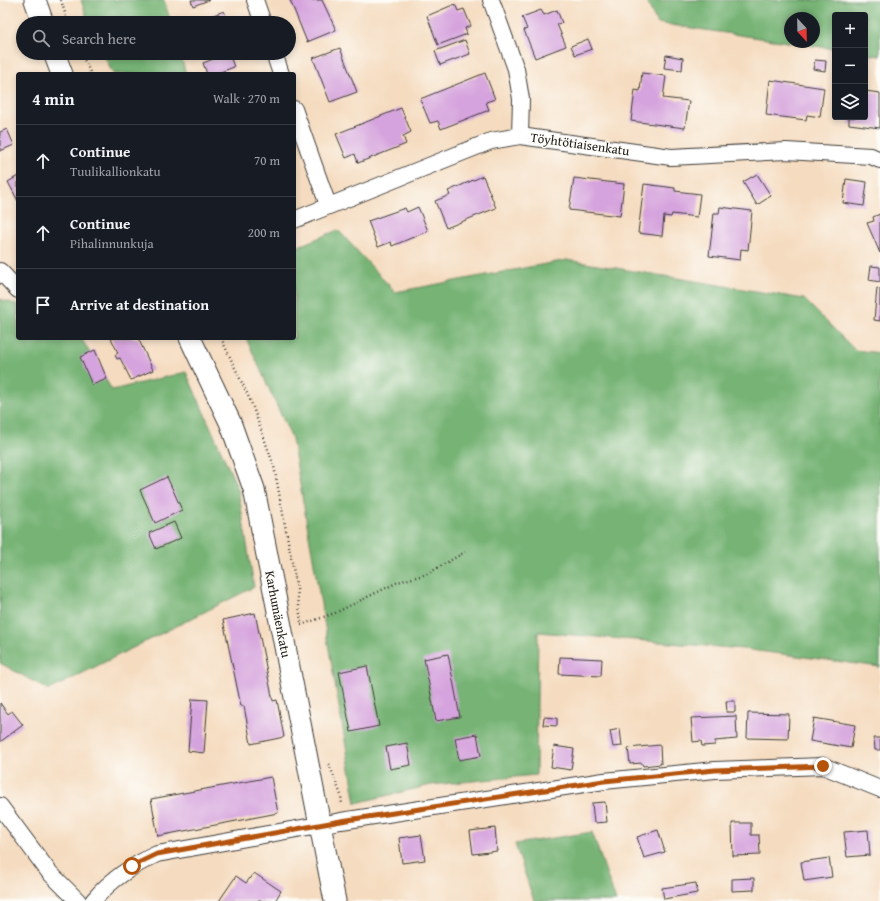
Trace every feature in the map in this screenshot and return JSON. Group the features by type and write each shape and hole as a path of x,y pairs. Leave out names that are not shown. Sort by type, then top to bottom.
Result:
{"street":[{"path":"35,0 41,16"},
{"path":"255,0 261,16"},
{"path":"491,0 516,69 521,99 520,136"},
{"path":"57,60 61,72"},
{"path":"276,60 280,72"},
{"path":"296,115 328,205"},
{"name":"Töyhtötiaisenkatu","path":"296,219 328,205 491,141 520,136 671,158 786,151 871,156 880,160"},
{"path":"0,270 16,288"},
{"name":"Karhumäenkatu","path":"191,340 230,422 254,489 335,901"},
{"path":"93,901 105,887 132,866 157,854 319,825 604,781 715,770 823,766 880,788"},
{"path":"0,806 48,872 78,901"}],"path":[{"path":"61,0 66,16"},
{"path":"85,60 90,72"},
{"path":"302,625 335,613 398,582 427,574 466,552"}],"green space":[{"path":"81,0 164,0 169,16 87,16"},
{"path":"646,0 880,0 880,56 868,54 868,12 832,12 832,49 820,47 820,12 784,12 784,42 657,23"},
{"path":"106,60 182,60 185,72 112,72"},
{"path":"338,230 395,292 567,260 804,299 855,350 880,353 880,667 743,649 538,632 536,775 431,785 356,803 292,439 247,340 296,340 296,247"},
{"path":"0,299 16,304 16,340 82,340 112,390 186,372 238,489 254,587 49,690 0,663"},
{"path":"592,832 616,901 534,901 515,844"}],"building":[{"path":"191,0 209,0 193,6"},
{"path":"290,0 322,0 336,30 307,42"},
{"path":"455,4 458,11 464,9 471,26 465,28 467,34 438,45 427,16"},
{"path":"541,10 544,15 557,10 562,23 557,24 566,46 535,58 524,30 527,29 522,17"},
{"path":"224,11 226,16 211,16"},
{"path":"588,39 592,49 575,55 571,46"},
{"path":"465,40 470,54 440,65 435,51"},
{"path":"340,48 357,92 330,102 313,58"},
{"path":"666,55 683,58 682,70 664,68"},
{"path":"211,60 232,60 234,67 220,72 206,72 203,63"},
{"path":"815,60 826,61 825,71 813,69"},
{"path":"485,73 495,99 486,102 489,110 441,129 438,121 430,123 420,99"},
{"path":"642,73 666,76 663,98 689,101 685,128 631,121 635,90 640,91"},
{"path":"770,80 824,88 820,117 807,115 806,120 766,115"},
{"path":"868,91 880,93 880,128 849,124 849,120 868,120"},
{"path":"401,108 411,132 403,136 406,144 358,163 355,154 346,158 336,134"},
{"path":"7,129 14,145 0,151 0,132"},
{"path":"757,174 771,196 757,205 743,182"},
{"path":"483,176 496,208 446,228 435,201 450,195 448,191"},
{"path":"16,177 16,197 8,182"},
{"path":"574,178 624,184 620,216 569,210"},
{"path":"846,179 867,182 864,206 843,203"},
{"path":"644,184 675,188 675,191 700,194 697,217 672,214 671,217 664,216 662,236 638,233"},
{"path":"418,207 428,231 392,246 391,242 378,247 368,221 405,208 407,212"},
{"path":"720,207 752,211 748,250 741,249 740,260 709,256 714,213 719,213"},
{"path":"880,214 880,253 867,223 874,221 873,217"},
{"path":"871,266 880,267 880,282 869,280"},
{"path":"877,288 880,289 880,321 874,320"},
{"path":"112,340 139,340 153,370 131,380 120,358 117,359 115,355 118,353"},
{"path":"95,350 107,379 92,385 80,357"},
{"path":"167,477 182,510 155,523 140,490"},
{"path":"174,522 181,538 156,549 149,533"},
{"path":"255,613 273,701 277,700 284,737 251,744 244,706 241,706 223,620"},
{"path":"448,654 460,717 436,721 424,659"},
{"path":"560,657 602,659 601,676 559,674"},
{"path":"367,666 379,726 351,732 339,672"},
{"path":"192,699 208,700 204,753 188,751"},
{"path":"726,701 735,701 735,712 727,712"},
{"path":"0,703 8,714 12,711 23,725 0,742"},
{"path":"748,713 789,714 788,739 747,738"},
{"path":"736,716 737,739 715,741 715,745 702,746 701,741 693,742 691,718"},
{"path":"544,717 557,718 557,726 543,725"},
{"path":"814,718 855,725 851,748 810,741"},
{"path":"620,729 622,746 613,747 610,731"},
{"path":"477,734 481,756 459,760 455,738"},
{"path":"874,738 880,738 880,750 875,750"},
{"path":"407,743 411,765 390,769 386,747"},
{"path":"660,745 661,764 643,766 642,763 630,764 628,748"},
{"path":"554,746 574,749 571,770 551,767"},
{"path":"271,777 278,813 158,836 151,799"},
{"path":"605,802 607,822 594,823 592,803"},
{"path":"732,823 751,823 751,835 759,835 760,855 733,856"},
{"path":"495,828 497,851 473,854 470,831"},
{"path":"658,830 665,852 644,858 637,837"},
{"path":"868,830 870,855 847,857 844,832"},
{"path":"421,835 425,860 402,863 399,838"},
{"path":"829,858 832,877 804,881 801,862"},
{"path":"254,873 281,891 275,901 219,901 236,876 246,883"},
{"path":"754,878 754,890 732,891 732,879"},
{"path":"696,883 697,893 664,899 662,888"}],"route":[{"path":"132,866 157,854 341,821 604,781 715,770 823,766"}]}
